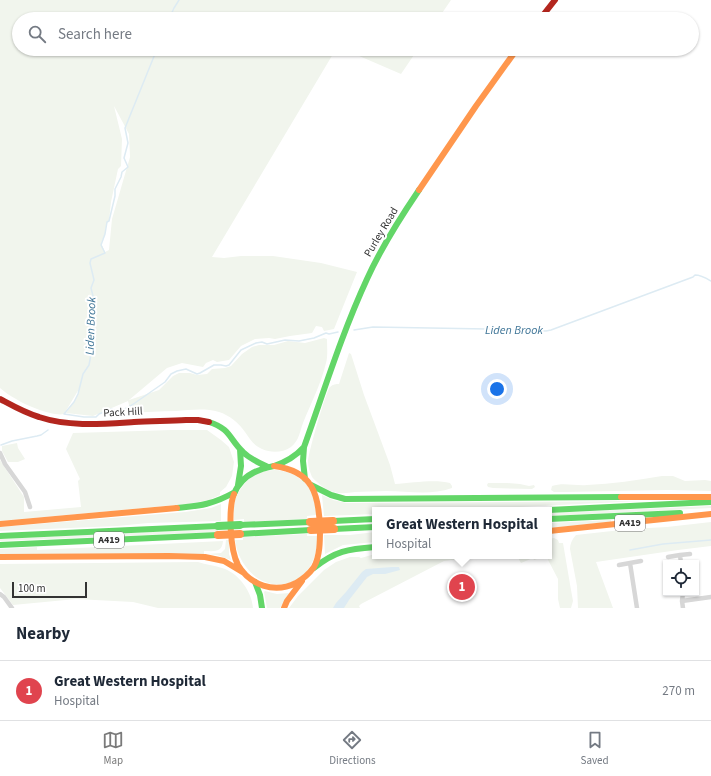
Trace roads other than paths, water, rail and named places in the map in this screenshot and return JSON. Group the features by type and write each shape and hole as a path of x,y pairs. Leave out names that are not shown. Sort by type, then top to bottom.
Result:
{"main road":[{"path":"546,12 555,0"},
{"name":"Purley Road","path":"308,482 303,461 304,447 361,291 379,255 408,207 512,56"},
{"name":"Pack Hill","path":"0,399 13,407 32,415 72,424 192,420 205,421 217,424 226,430 240,449 253,459 271,466"},
{"path":"236,490 244,479 250,474 257,470 293,458 304,447"},
{"path":"240,449 241,466 231,506 232,540 235,557 244,573 255,582 269,588 289,586 302,580"},
{"path":"271,466 292,470 308,482 330,495 336,498 345,499 711,497"},
{"path":"308,482 315,492 318,500 320,528 320,549 314,568"},
{"name":"A419","path":"0,524 198,506 214,503 236,490"},
{"name":"A419","path":"552,510 711,502"},
{"name":"A419","path":"552,519 711,512"},
{"name":"A419","path":"552,531 711,512"},
{"name":"A419","path":"0,536 372,519"},
{"name":"A419","path":"0,544 372,527"},
{"path":"284,608 287,601 302,580 314,568 331,555 341,551 372,547"},
{"name":"A419","path":"0,556 205,557 224,561 244,573"},
{"path":"255,582 260,595 262,608"}],"street":[{"path":"0,453 10,472 25,492 28,504"},
{"path":"668,557 690,554"},
{"path":"680,555 681,560"},
{"path":"619,565 641,561"},
{"path":"630,563 637,608"},
{"path":"0,594 12,608"},
{"path":"683,596 683,608"},
{"path":"682,601 711,597"}],"waterway":[{"name":"Liden Brook","path":"172,12 179,0"},
{"name":"Liden Brook","path":"64,414 74,402 78,394 83,374 89,365 92,349 94,300 91,288 94,280 90,263 91,259 105,253 101,245 107,222 109,221 115,196 115,189 122,172 128,167 124,158 128,143 125,128 154,56"},
{"name":"Liden Brook","path":"354,330 373,327 546,331 695,275 711,281"},
{"name":"Liden Brook","path":"64,414 96,417 99,414 111,409 117,411 123,410 165,382 171,374 177,371 186,369 197,374 214,365 229,365 241,350 256,343 262,342 267,344 285,340 299,341 314,338 326,333 329,334 338,332"},
{"name":"Liden Brook","path":"1,445 12,441 41,435 48,430"},
{"path":"630,550 663,544 711,540"}],"place":[{"name":"Great Western Hospital","path":"462,587"}]}
